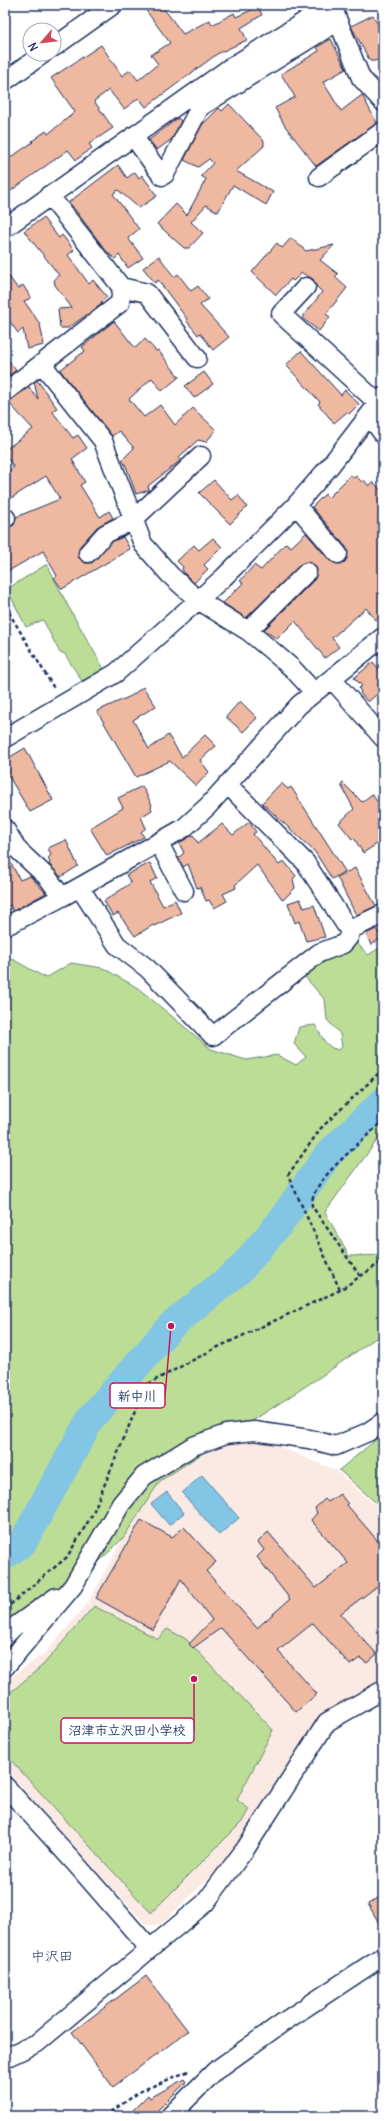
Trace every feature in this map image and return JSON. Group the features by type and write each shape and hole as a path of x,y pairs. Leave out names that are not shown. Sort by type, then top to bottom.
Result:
{"street":[{"path":"62,40 113,5"},
{"path":"334,10 361,78 383,102"},
{"path":"8,220 49,196 228,69 334,10"},
{"path":"133,136 162,176 165,174 200,107 334,10"},
{"path":"5,81 32,62"},
{"path":"319,177 383,131"},
{"path":"49,196 121,287 147,293 197,358"},
{"path":"5,392 120,303 121,287"},
{"path":"306,287 281,314 377,405 383,434"},
{"path":"42,364 102,441 143,544 170,575 198,600 248,632 292,668 314,692"},
{"path":"5,738 116,673 224,577 296,505 330,466 377,405"},
{"path":"88,553 106,534 133,520 201,456"},
{"path":"296,505 338,554"},
{"path":"248,632 307,572"},
{"path":"5,924 10,924 62,898 184,828 299,706 314,692 383,637"},
{"path":"332,679 383,738"},
{"path":"80,888 116,945 147,968 213,1036 319,953 343,944 349,937 349,930 305,862 227,784"},
{"path":"5,829 18,850 48,878 62,898"},
{"path":"159,843 184,891"},
{"path":"349,930 383,914"},
{"path":"5,1668 73,1586 121,1504 144,1476 193,1446 226,1434 254,1431 310,1439 336,1446 368,1432 383,1422"},
{"path":"5,1636 14,1627 73,1586"},
{"path":"5,2058 37,2043 149,1948 205,1903 246,1848 327,1722 383,1690"},
{"path":"5,1786 149,1948"},
{"path":"170,2116 215,2071 282,2023 383,1956"}],"path":[{"path":"5,606 63,704"},
{"path":"340,1290 288,1175 322,1128 378,1074 383,1066"},
{"path":"360,1276 312,1206 311,1199 324,1176 374,1131 383,1120"},
{"path":"5,1609 67,1557 92,1515 146,1385 214,1349 340,1290 383,1261"},
{"path":"105,2116 141,2091 194,2069 215,2071"}],"shaded area":[{"path":"237,1432 264,1440 337,1471 383,1512 383,1677 321,1719 229,1858 160,1925 146,1925 5,1770 5,1681 45,1653 88,1603 123,1538 161,1479"}],"green space":[{"path":"47,564 68,606 104,669 82,681 64,653 60,653 43,620 26,627 7,589"},
{"path":"356,942 368,955 383,946 383,1132 325,1212 349,1256 383,1255 383,1333 326,1373 160,1481 123,1538 25,1635 5,1652 5,955 46,978 71,963 103,968 138,988 211,1049 246,1060 277,1055 296,1065 306,1057 294,1044 299,1027 315,1025 325,1042 332,1048 339,1050 342,1047 340,1034 327,1020 325,1000 304,976 303,962 344,949"},
{"path":"383,1434 383,1509 339,1470"},
{"path":"94,1606 158,1639 167,1629 186,1639 273,1730 237,1800 249,1809 242,1822 151,1913 5,1754 5,1697 43,1665"}],"water":[{"path":"202,1475 239,1518 219,1535 182,1493"},
{"path":"167,1492 184,1513 169,1525 151,1504"}],"building":[{"path":"142,5 161,5 183,34 210,20 212,25 234,13 236,17 258,7 262,15 241,28 247,40 217,54 146,107 139,98 124,109 109,90 94,101 113,128 89,144 92,148 76,160 68,150 5,195 5,166 9,163 7,160 46,131 48,134 75,112 51,78 101,45 122,76 130,70 138,80 158,64 151,55 170,43"},
{"path":"373,15 383,34 383,57 375,61 370,61 351,26"},
{"path":"331,39 346,69 323,82 341,111 362,95 377,123 316,166 285,126 275,108 295,97 281,74 319,51 317,47"},
{"path":"229,104 264,141 264,146 236,171 273,192 266,205 233,185 218,212 206,205 191,222 203,233 189,248 184,248 157,224 176,204 187,215 206,179 201,176 213,163 209,159 198,167 184,160 202,125 219,108 222,111"},
{"path":"178,118 181,121 172,139 157,150 149,140"},
{"path":"118,165 127,178 135,172 139,178 142,175 157,196 139,208 118,190 113,194 139,229 128,238 143,258 128,268 119,255 115,259 107,252 69,202"},
{"path":"43,218 59,238 62,235 74,250 68,255 89,284 93,280 107,297 101,302 102,304 68,328 60,328 58,309 72,308 55,285 54,279 59,275 24,231"},
{"path":"291,238 306,251 334,245 320,260 338,274 335,277 347,288 326,314 330,317 319,331 302,318 322,292 316,286 313,279 302,273 293,281 291,279 276,295 252,272 277,243 282,248"},
{"path":"159,256 174,277 178,274 191,291 198,286 208,299 200,305 229,337 213,350 200,333 198,335 186,320 187,319 158,280 155,283 143,268"},
{"path":"5,271 18,289 23,285 31,298 24,301 40,324 44,345 27,349 23,329 18,333 5,315"},
{"path":"114,321 135,348 145,339 156,351 158,350 179,377 162,391 152,378 129,399 144,417 160,405 175,425 193,408 216,430 206,442 198,440 179,457 181,460 148,486 149,490 136,494 126,466 122,460 134,448 119,431 112,436 60,370 85,351 82,347"},
{"path":"301,351 341,395 345,390 359,404 349,414 347,412 334,423 318,404 320,402 286,365"},
{"path":"5,356 16,370 5,379"},
{"path":"204,372 213,384 194,398 185,386"},
{"path":"37,380 57,408 52,411 73,438 78,435 87,448 72,459 85,482 80,485 100,517 109,511 113,518 97,527 80,546 78,557 85,563 92,563 111,542 123,537 130,549 62,589 54,578 57,576 43,551 5,573 5,528 14,525 16,517 60,499 46,476 5,502 5,474 14,467 5,455 5,450 33,429 8,402 29,387 38,399 34,382"},
{"path":"351,475 354,478 356,476 362,482 364,480 369,486 373,482 383,492 383,614 376,620 366,608 332,638 339,647 325,658 295,621 277,639 264,630 315,579 317,569 310,562 300,565 246,618 223,603 243,583 240,581 254,565 261,570 286,543 291,547 306,533 330,561 340,564 345,562 348,552 346,547 312,507 325,494 328,498"},
{"path":"214,480 232,500 238,495 247,507 230,524 199,493"},
{"path":"213,538 222,547 204,565 208,569 194,583 184,573 182,569 183,567 177,561 194,545 199,550"},
{"path":"373,662 383,674 383,689 368,702 360,693 359,688 362,686 354,678"},
{"path":"143,687 156,706 133,720 149,749 168,735 182,757 205,735 216,746 200,760 209,772 196,786 170,761 136,777 97,711 131,696"},
{"path":"240,701 257,718 243,732 226,717"},
{"path":"25,748 53,800 30,812 5,770 5,760"},
{"path":"281,783 288,789 291,787 345,871 332,879 315,852 262,803"},
{"path":"343,783 362,802 372,794 383,810 383,840 363,853 354,838 352,839 339,823 354,809 341,785"},
{"path":"142,786 152,805 152,810 141,817 146,828 141,832 144,837 107,856 90,828 123,808 118,798"},
{"path":"249,822 256,832 253,834 279,865 284,861 296,876 293,879 295,888 283,900 257,865 235,885 236,888 223,894 227,901 214,908 209,900 206,901 200,887 197,888 188,864 183,867 178,858 184,853 179,843 193,835 198,843 222,824 233,835"},
{"path":"66,840 78,866 61,877 49,864 48,858 51,855 48,848"},
{"path":"5,852 20,880 30,876 46,893 13,911 10,905 5,908"},
{"path":"150,863 157,878 150,882 163,906 175,900 181,913 154,926 153,925 135,936 118,913 113,916 104,901 131,883 126,875"},
{"path":"355,868 376,906 356,915 337,877"},
{"path":"300,899 304,908 314,905 325,937 306,941 299,921 295,923 288,903"},
{"path":"376,929 382,938 371,945 366,934"},
{"path":"340,1494 348,1504 347,1505 383,1547 383,1582 340,1614 377,1654 367,1663 360,1658 350,1665 313,1623 278,1651 317,1694 296,1712 221,1628 193,1648 189,1644 212,1620 181,1579 153,1630 96,1598 141,1520 172,1537 184,1527 216,1562 206,1571 257,1628 290,1599 257,1557 264,1550 258,1542 268,1532 316,1588 348,1563 311,1520 317,1513 315,1508 325,1499 328,1502"},
{"path":"383,1895 383,1930 368,1904"},
{"path":"146,1976 188,2031 113,2087 72,2032"},
{"path":"184,2079 186,2082 152,2116 127,2116 148,2095 150,2098"}],"waterway":[{"path":"5,1555 23,1542 91,1418 171,1326 241,1269 279,1224 328,1155 383,1102"}],"place":[{"name":"新中川","path":"171,1326"},
{"name":"沼津市立沢田小学校","path":"194,1679"}],"district":[{"name":"中沢田","path":"52,1956"}]}
